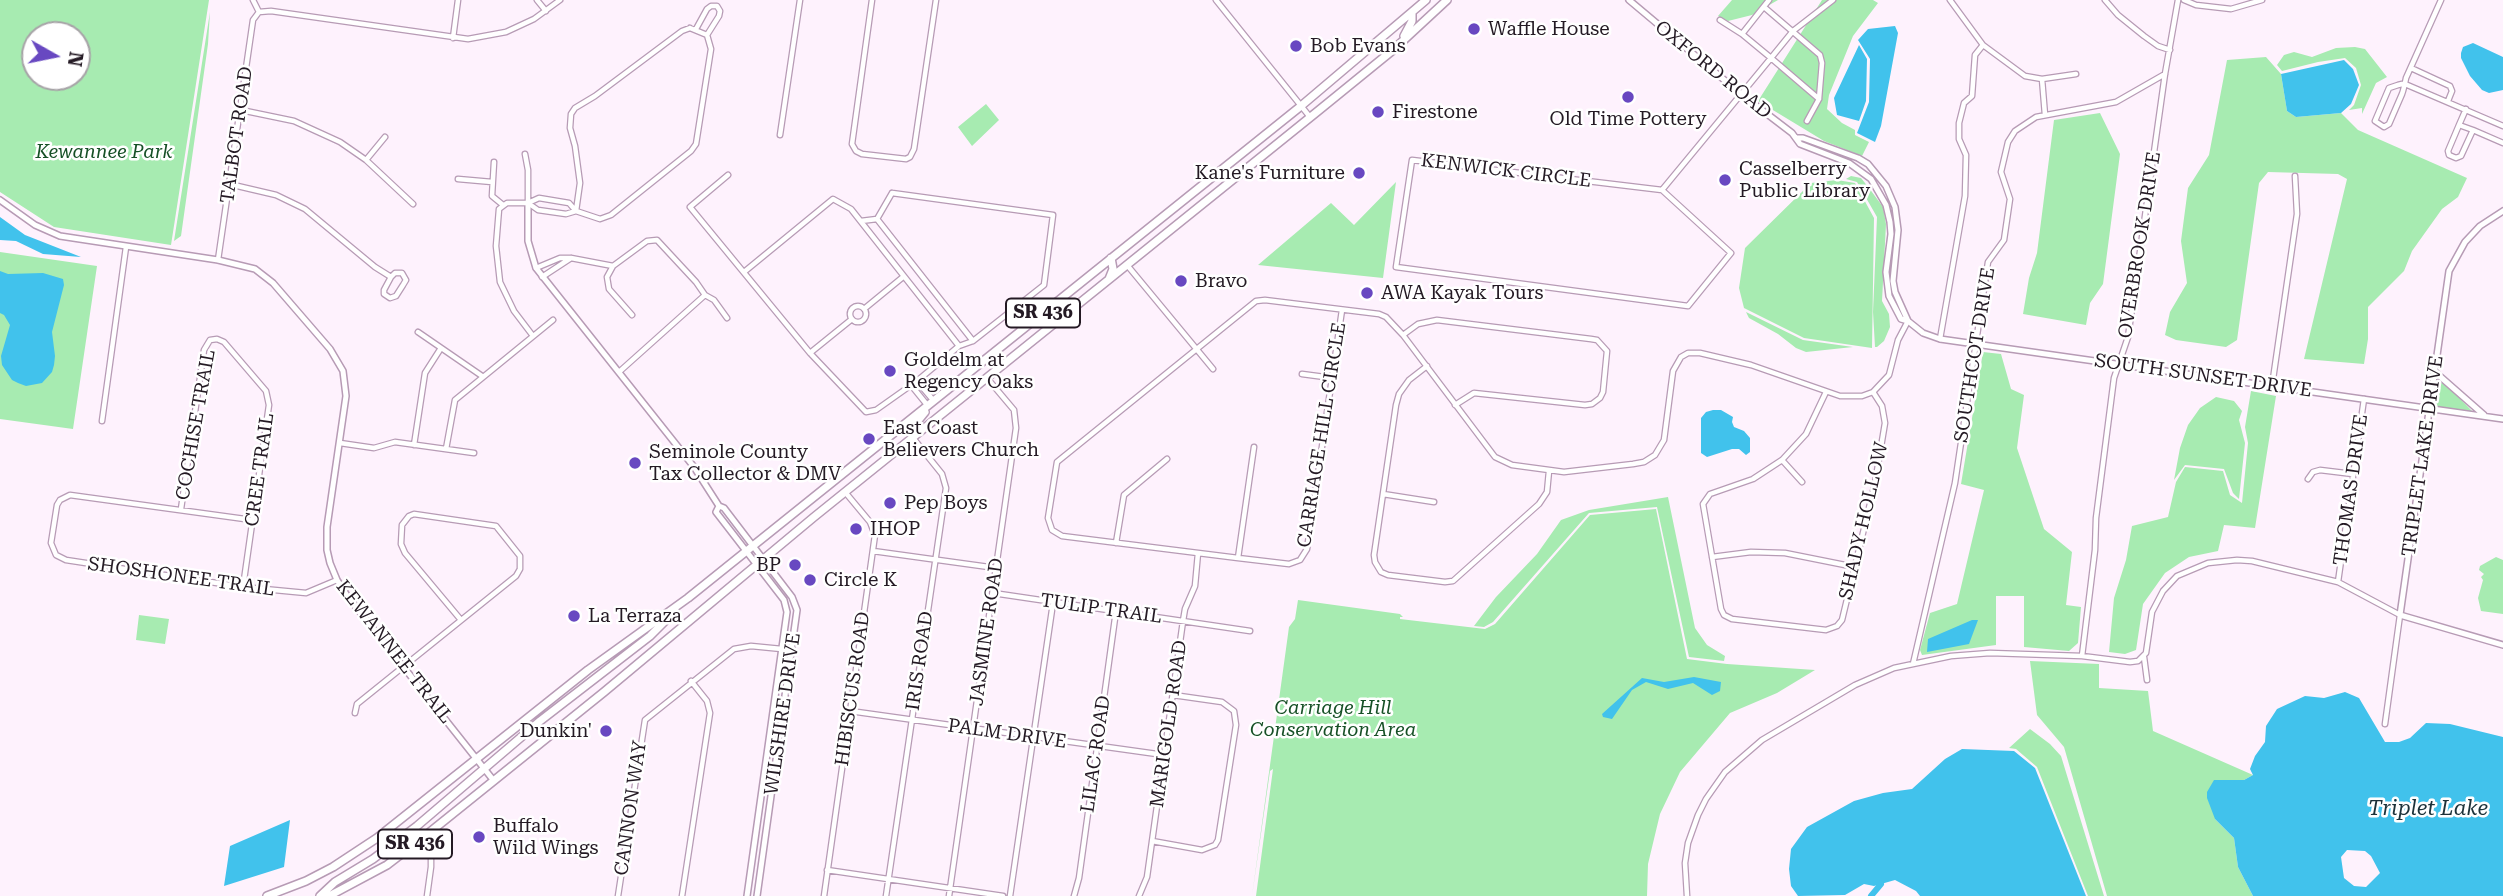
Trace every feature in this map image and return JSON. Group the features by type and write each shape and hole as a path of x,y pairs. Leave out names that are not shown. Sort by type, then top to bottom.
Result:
{"main road":[{"name":"SR 436","path":"267,896 306,881 368,845 588,670 688,598 1301,106 1427,0"},
{"path":"1425,21 1427,0"},
{"name":"SR 436","path":"329,896 387,865 604,692 763,558 1310,118 1447,0"},
{"path":"1400,43 1412,21 1412,12"},
{"path":"1127,265 1129,249 1134,240"},
{"path":"1109,280 1113,269 1111,258"},
{"path":"912,438 916,423 931,403"},
{"path":"887,458 900,440 899,429"},
{"path":"320,896 335,882 417,827 575,693 650,636 688,598"},
{"path":"337,896 351,886"}],"street":[{"path":"253,0 259,12 271,11 453,38 478,38 506,32 546,11 560,0"},
{"path":"453,38 458,0"},
{"path":"537,0 546,11"},
{"path":"780,135 800,0"},
{"path":"872,0 851,138 853,148 862,154 902,159 910,157 914,149 936,0"},
{"path":"1216,0 1310,118"},
{"name":"OXFORD ROAD","path":"1629,0 1797,138 1800,144 1857,168 1871,179 1886,205 1891,234 1886,284 1901,319 1923,333 1940,339 1976,343"},
{"path":"1742,34 1769,0"},
{"path":"1662,190 1793,31 1833,0"},
{"path":"1950,0 1983,44 2025,76 2042,79 2076,74"},
{"path":"2105,0 2118,15 2144,36 2158,46 2170,50"},
{"path":"2181,0 2196,5 2231,9 2262,0"},
{"name":"OVERBROOK DRIVE","path":"2082,656 2114,378 2129,333 2165,74 2181,0"},
{"path":"2440,1 2410,68 2404,84 2389,124 2385,127 2377,124 2375,119 2388,89 2404,84 2503,126"},
{"path":"696,29 707,9 717,6 720,13 707,35"},
{"path":"1764,7 1820,56 1822,83 1819,99 1807,121"},
{"name":"TALBOT ROAD","path":"218,260 253,20 259,12"},
{"path":"1720,20 1742,34 1819,99"},
{"path":"494,162 492,196 503,205 528,203 539,198 569,203 576,211 600,219 611,215 691,150 698,136 712,48 707,35 696,29 682,31 575,108 571,114 570,128 579,183 576,211"},
{"path":"1940,339 1965,195 1966,155 1959,139 1959,123 1964,103 1972,96 1975,55 1983,44"},
{"path":"2410,68 2450,86 2452,91 2448,102"},
{"name":"SOUTHCOT DRIVE","path":"1913,663 1955,483 1987,262 2004,240 2010,199 2001,172 2008,142 2027,120 2116,102 2165,74"},
{"path":"2042,79 2045,115"},
{"path":"2466,109 2448,152 2455,158 2461,156 2473,130"},
{"path":"241,110 306,126 340,142 366,160 412,204"},
{"path":"2459,125 2503,143"},
{"path":"366,160 385,136"},
{"path":"525,154 529,184 528,241 536,268 694,467 719,506 792,597 784,600 716,512 719,506"},
{"name":"KENWICK CIRCLE","path":"1412,160 1662,190 1731,253 1688,306 1396,267 1412,160"},
{"path":"729,175 690,207 810,353 866,412 876,410 917,381 959,346 973,341 1044,285 1053,215 891,193 877,219"},
{"path":"2272,386 2297,214 2295,176"},
{"path":"458,179 492,182"},
{"path":"229,184 276,195 305,209 364,259 391,276"},
{"path":"744,272 833,199 851,209 959,346"},
{"name":"KEWANNEE TRAIL","path":"0,200 51,233 218,260 242,265 266,275 338,360 343,371 346,396 326,540 330,563 337,580 494,780"},
{"path":"528,203 538,210 566,214 576,211"},
{"path":"503,205 497,216 496,246 500,282 514,311 533,336"},
{"name":"TRIPLET LAKE DRIVE","path":"2385,724 2446,286 2456,254 2480,226 2503,211"},
{"path":"861,221 877,219"},
{"path":"877,219 973,341"},
{"path":"632,315 609,289 607,277 613,266 647,241 656,240 705,295 714,300 727,318"},
{"path":"102,421 126,247"},
{"path":"536,268 560,258 613,266"},
{"path":"542,277 571,258"},
{"path":"1127,265 1213,369"},
{"path":"402,273 406,280 396,296 390,298 384,294 384,290 391,276 402,273"},
{"path":"864,309 903,277"},
{"path":"618,372 705,295"},
{"path":"1196,349 1256,301 1386,317 1403,335 1495,457 1512,465 1576,472 1644,462 1655,455 1660,449 1665,432 1673,371 1681,357 1688,353 1700,353 1751,365 1826,392 1851,397 1873,392 1889,375 1898,340 1908,321"},
{"path":"859,306 864,309 866,315 863,320 857,322 852,319 850,313 853,308 859,306"},
{"path":"1016,307 1030,324"},
{"name":"CARRIAGE HILL CIRCLE","path":"1196,349 1057,462 1048,518 1052,530 1062,536 1295,563 1304,555 1342,310"},
{"path":"1008,314 1022,330"},
{"path":"810,353 852,319"},
{"path":"446,449 453,404 482,376 553,320"},
{"path":"1403,335 1418,324 1437,320 1597,340 1606,351 1603,392 1592,404 1474,393 1455,405"},
{"path":"418,332 482,376"},
{"name":"COCHISE TRAIL","path":"181,509 204,350 210,340"},
{"name":"CREE TRAIL","path":"210,340 224,342 268,396 270,405 243,586"},
{"name":"SOUTH SUNSET DRIVE","path":"1976,343 2503,419"},
{"path":"414,445 425,373 441,348"},
{"path":"1427,366 1409,380 1399,394 1374,555 1377,568 1388,575 1453,581 1544,498 1549,471"},
{"path":"2435,372 2487,417"},
{"path":"1302,374 1332,378"},
{"name":"JASMINE ROAD","path":"949,896 1017,418 1014,410 987,378"},
{"path":"917,381 931,403"},
{"path":"911,385 931,403"},
{"name":"SHADY HOLLOW","path":"1826,392 1806,434 1782,460 1753,479 1718,490 1707,498 1703,510 1721,610 1732,619 1826,630 1837,626 1842,620 1875,484 1885,423 1882,406 1873,392"},
{"name":"THOMAS DRIVE","path":"2337,582 2364,399"},
{"name":"IRIS ROAD","path":"886,896 946,488 945,480 912,438"},
{"path":"340,443 374,448 389,442 474,453"},
{"path":"1238,558 1254,447"},
{"path":"1116,543 1124,495 1167,459"},
{"path":"1782,460 1802,482"},
{"path":"2308,479 2312,472 2320,470 2353,474"},
{"name":"HIBISCUS ROAD","path":"824,896 873,551 874,528 845,492"},
{"path":"1383,494 1434,502"},
{"name":"SHOSHONEE TRAIL","path":"181,509 70,495 60,500 57,505 52,549 66,561 306,593 337,580"},
{"path":"181,509 252,520"},
{"path":"355,713 357,704 516,576 520,569 520,556 496,526 414,514 409,516 402,525 401,544 405,553 460,620"},
{"path":"873,551 996,568"},
{"path":"1712,557 1751,552 1785,553 1854,567"},
{"name":"MARIGOLD ROAD","path":"1139,896 1147,877 1182,621 1195,586 1198,553"},
{"path":"2147,680 2144,657 2148,647 2149,625 2155,604 2163,591 2177,576 2193,568 2222,561 2237,560 2337,582 2400,615 2503,645"},
{"name":"TULIP TRAIL","path":"993,593 1250,631"},
{"name":"WILSHIRE DRIVE","path":"757,896 797,620 797,610 792,597"},
{"name":"WILSHIRE DRIVE","path":"747,896 788,619 784,600"},
{"path":"1010,896 1053,603"},
{"name":"LILAC ROAD","path":"1074,896 1079,878 1116,611"},
{"path":"682,896 710,713 707,701 691,681 734,649 751,646 792,650"},
{"path":"1687,896 1685,863 1688,843 1706,799 1726,772 1762,740 1855,685 1894,668 1971,654 2082,656 2130,662 2144,657"},
{"name":"CANNON WAY","path":"618,896 645,720 691,681"},
{"path":"1152,841 1202,849 1215,845 1220,832 1232,752 1236,718 1230,706 1222,702 1173,695"},
{"name":"PALM DRIVE","path":"850,711 1164,755"},
{"path":"757,826 767,827"},
{"path":"419,840 431,855 427,896"},
{"path":"827,870 1003,896"}],"green space":[{"name":"Kewannee Park","path":"0,0 209,0 171,245 54,227 0,192"},
{"path":"1732,0 1778,0 1752,15 1728,21 1718,16"},
{"path":"1822,0 1873,0 1878,3 1853,36 1829,95 1827,109 1842,123 1855,130 1855,135 1869,142 1862,156 1824,141 1758,101"},
{"path":"210,12 208,44 181,236 174,241"},
{"path":"2336,48 2365,49 2387,77 2376,83 2362,114 2362,108 2349,110 2354,105 2361,85 2356,68 2345,58 2282,71 2277,65 2284,55 2294,52 2312,57"},
{"path":"2266,57 2281,74 2287,111 2296,117 2341,113 2358,130 2467,178 2458,197 2442,209 2412,251 2404,271 2368,307 2368,339 2364,364 2304,359 2347,179 2338,174 2268,172 2259,183 2237,340 2226,347 2176,340 2165,335 2170,312 2187,283 2181,241 2188,188 2209,155 2227,60"},
{"path":"986,104 999,120 972,146 958,127"},
{"path":"2100,113 2120,154 2103,284 2090,303 2086,325 2023,314 2029,278 2037,253 2054,120"},
{"path":"1851,176 1861,178 1883,207 1886,224 1882,301 1889,314 1890,327 1884,341 1877,347 1873,312 1877,217 1857,182 1846,179"},
{"path":"1837,180 1855,183 1874,218 1872,348 1804,338 1744,308 1739,288 1745,248 1811,183"},
{"path":"1396,182 1383,278 1258,265 1331,203 1354,225"},
{"path":"0,252 97,266 73,429 0,419"},
{"path":"1746,312 1803,340 1853,347 1806,352 1749,318"},
{"path":"1983,352 2001,354 2011,389 2024,395 2017,448 2044,529 2072,552 2066,605 2081,607 2078,643 2069,651 2024,647 2024,596 1996,596 1996,645 1922,655 1920,650 1930,613 1957,604 1984,490 1961,484"},
{"path":"2438,376 2473,412 2434,406"},
{"path":"2251,391 2276,396 2255,528 2224,525 2218,551 2189,557 2165,573 2143,604 2136,650 2125,654 2109,652 2114,598 2126,560 2132,526 2168,517 2176,482 2185,467 2223,471 2230,495 2242,503 2248,443 2245,427"},
{"path":"2216,397 2234,401 2242,411 2239,420 2245,443 2239,499 2233,493 2224,469 2185,465 2174,480 2188,425 2200,408"},
{"path":"1668,497 1695,628 1707,645 1725,656 1724,661 1689,657 1657,507 1589,513 1493,622 1484,627 1474,626 1496,597 1537,554 1561,520 1589,510"},
{"name":"Carriage Hill Conservation Area","path":"1656,509 1687,659 1815,670 1777,693 1730,713 1680,772 1660,814 1648,864 1647,896 1256,896 1273,769 1270,771 1252,896 1289,627 1295,619 1298,600 1400,614 1403,617 1400,619 1485,629 1495,624 1590,515"},
{"path":"2496,557 2503,560 2503,614 2481,611 2478,598 2483,580 2481,577 2484,574 2479,570 2480,566"},
{"path":"139,615 169,619 165,644 136,640"},
{"path":"2030,661 2099,664 2099,688 2148,691 2153,731 2253,775 2244,780 2214,780 2215,819 2234,838 2238,867 2253,896 2107,896 2064,747 2037,715"},
{"path":"2030,729 2061,756 2104,896 2088,896 2037,767 2016,749 2009,748"}],"water":[{"path":"1895,26 1898,33 1881,126 1875,142 1857,133 1869,102 1870,59 1858,40 1868,29"},
{"path":"2473,43 2503,57 2503,90 2489,93 2482,90 2470,76 2461,53 2463,47"},
{"path":"1859,45 1867,59 1866,101 1859,121 1837,115 1834,98"},
{"path":"2344,60 2353,69 2359,85 2351,104 2341,113 2296,117 2287,111 2281,74"},
{"path":"0,217 25,235 81,257 43,254 16,241 0,240"},
{"path":"0,271 8,274 43,273 63,279 64,285 52,332 54,365 52,372 42,383 26,386 18,383 12,380 2,365 1,356 10,325 0,313"},
{"path":"1721,410 1733,417 1734,427 1744,431 1750,438 1750,452 1746,455 1739,449 1732,449 1707,457 1701,453 1701,418 1706,412"},
{"path":"1972,620 1978,620 1969,644 1927,652 1928,639"},
{"path":"1694,677 1721,682 1720,691 1712,695 1693,683 1668,689 1646,682 1632,690 1612,719 1603,717 1602,714 1642,678 1664,682"},
{"name":"Triplet Lake","path":"2345,692 2359,698 2385,742 2399,742 2410,738 2426,723 2450,724 2503,737 2503,896 2253,896 2238,867 2234,838 2215,819 2207,792 2214,780 2244,780 2253,775 2250,769 2265,742 2266,726 2277,709 2305,696 2324,698","holes":["2347,850 2365,851 2371,856 2380,873 2366,887 2354,886 2344,878 2341,857"]},
{"path":"1962,749 2014,751 2035,768 2086,896 1920,896 1895,880 1874,886 1864,884 1845,895 1798,896 1791,886 1791,849 1807,827 1854,801 1912,789 1945,759"},
{"path":"290,820 284,867 224,886 230,846"}],"waterway":[{"path":"1871,896 1881,884"}],"place":[{"name":"Waffle House","path":"1474,29"},
{"name":"Bob Evans","path":"1296,46"},
{"name":"Old Time Pottery","path":"1628,97"},
{"name":"Firestone","path":"1378,112"},
{"name":"Kane's Furniture","path":"1359,173"},
{"name":"Casselberry Public Library","path":"1725,180"},
{"name":"Bravo","path":"1181,281"},
{"name":"AWA Kayak Tours","path":"1367,293"},
{"name":"Goldelm at Regency Oaks","path":"890,371"},
{"name":"East Coast Believers Church","path":"869,439"},
{"name":"Seminole County Tax Collector & DMV","path":"635,463"},
{"name":"Pep Boys","path":"890,503"},
{"name":"IHOP","path":"856,529"},
{"name":"BP","path":"795,565"},
{"name":"Circle K","path":"810,580"},
{"name":"La Terraza","path":"574,616"},
{"name":"Dunkin'","path":"606,731"},
{"name":"Buffalo Wild Wings","path":"479,837"}]}
